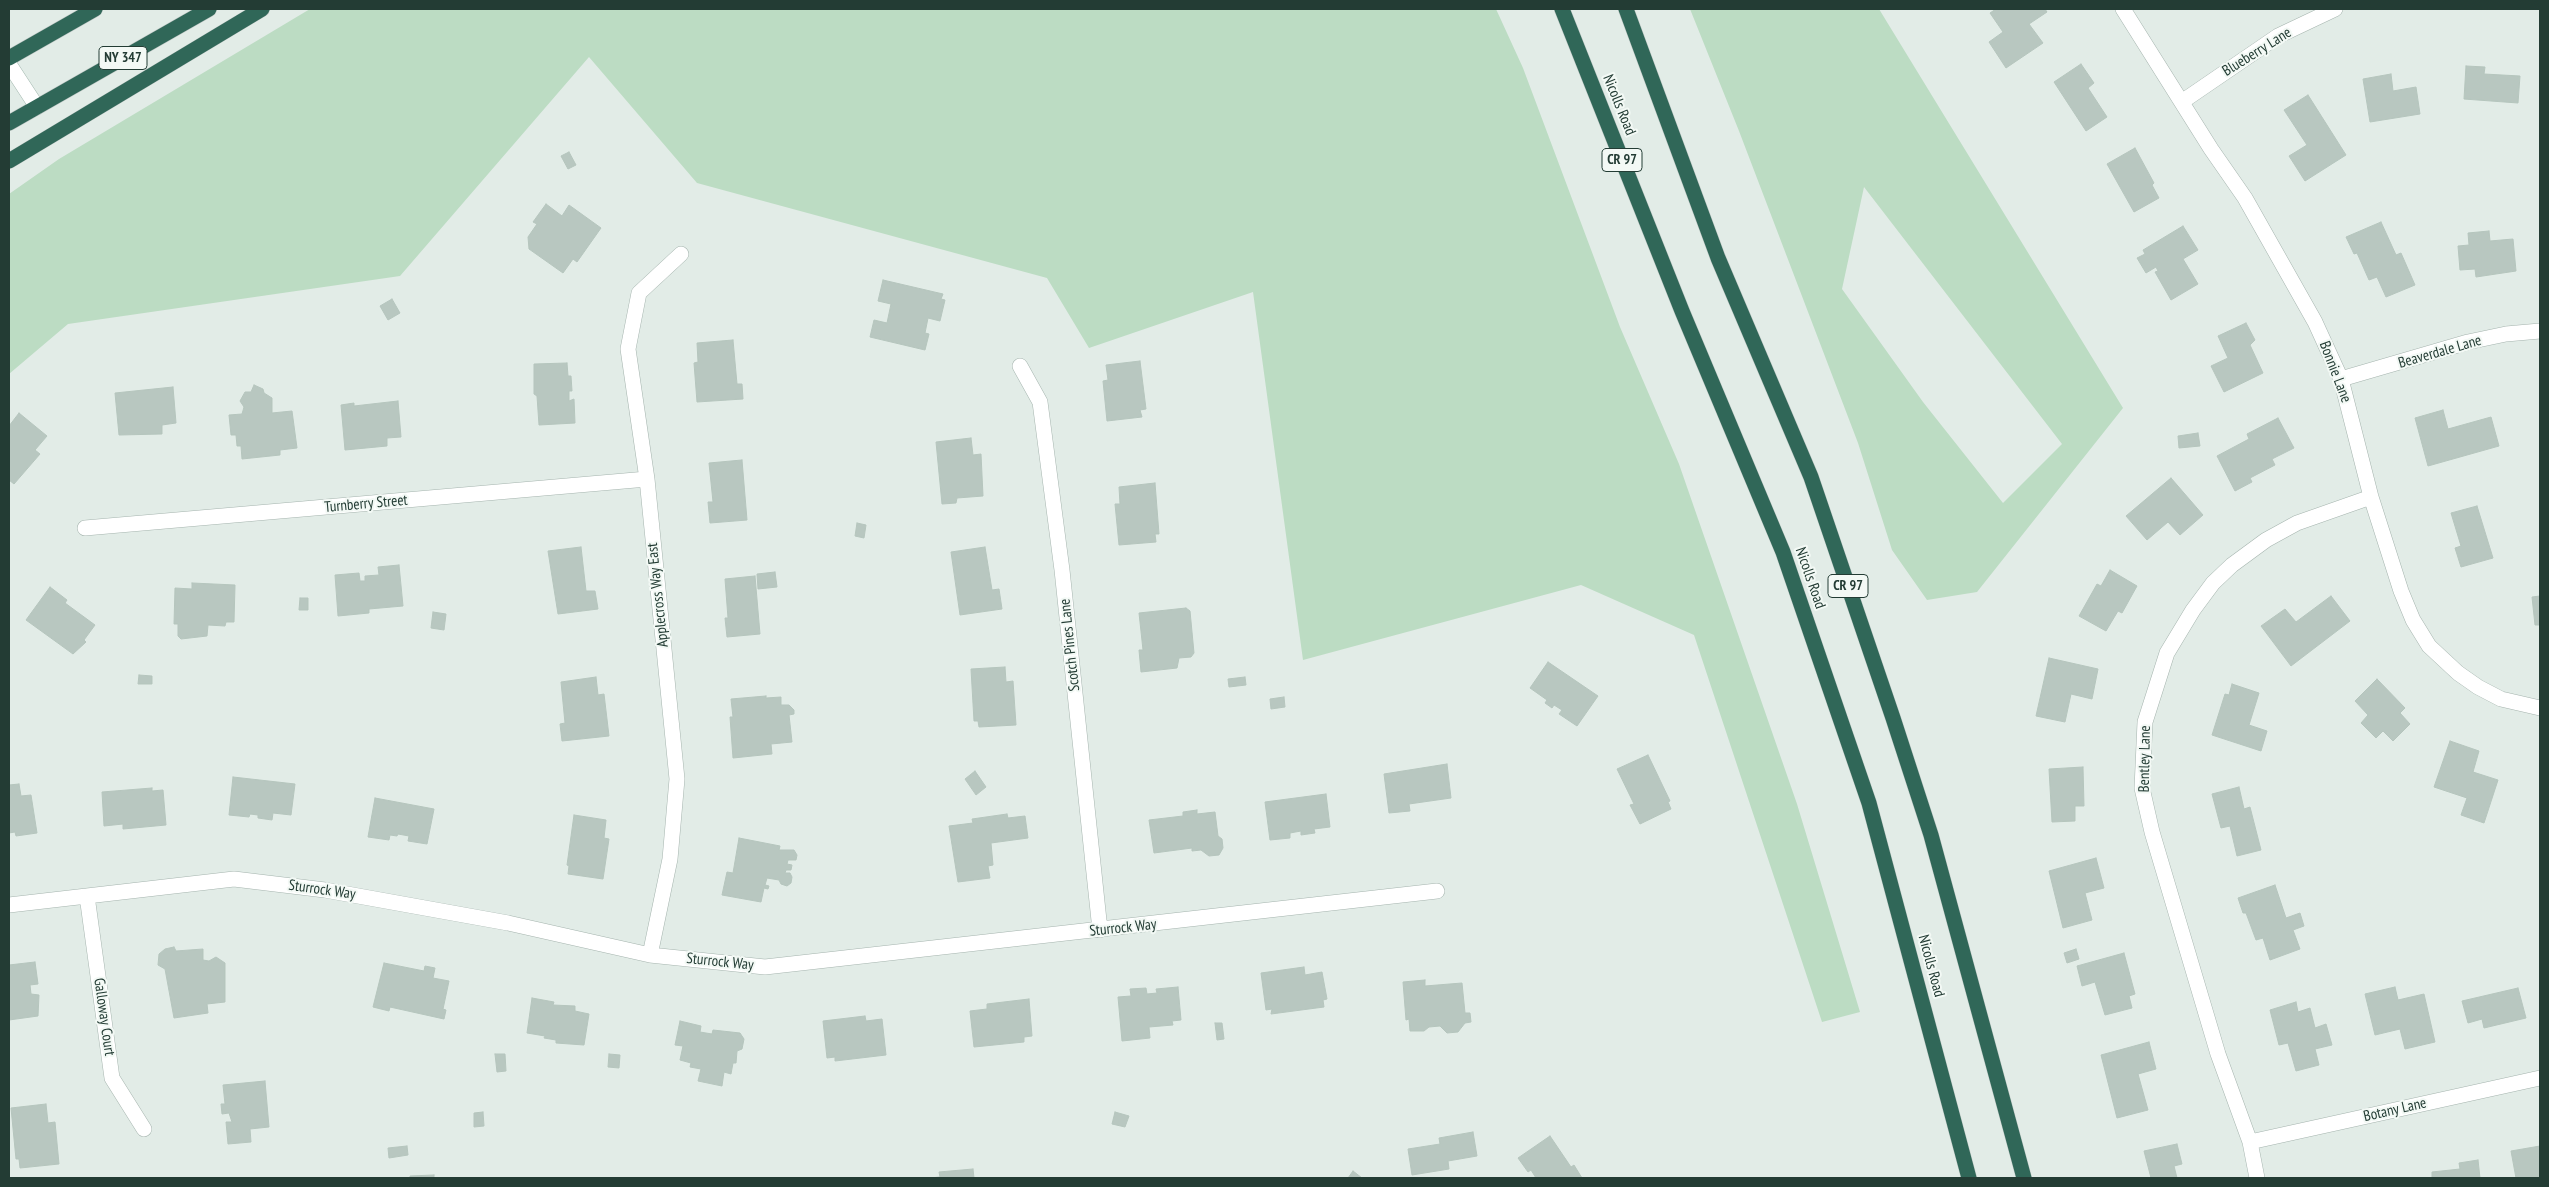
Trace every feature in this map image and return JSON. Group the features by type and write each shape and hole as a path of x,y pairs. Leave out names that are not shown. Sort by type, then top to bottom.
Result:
{"highway":[{"path":"9,58 95,9"},
{"name":"NY 347","path":"9,123 209,9"},
{"path":"9,162 262,9"},
{"name":"Nicolls Road","path":"1562,9 1682,311 1783,552 1869,803 1969,1178"},
{"name":"CR 97","path":"1626,9 1718,258 1811,477 1887,699 1931,835 2024,1178"}],"street":[{"name":"Bonnie Lane","path":"2123,9 2183,101 2211,149 2245,198 2264,234 2288,270 2315,322 2341,379 2371,497 2412,620 2429,646 2458,673 2478,688 2501,699 2540,708"},
{"name":"Blueberry Lane","path":"2183,101 2278,36 2335,9"},
{"path":"9,64 37,107"},
{"name":"Applecross Way East","path":"650,955 670,859 677,779 647,479 628,349 639,293 681,254"},
{"name":"Beaverdale Lane","path":"2341,379 2468,342 2506,334 2540,331"},
{"name":"Scotch Pines Lane","path":"1020,366 1040,402 1062,570 1100,930"},
{"name":"Turnberry Street","path":"85,528 647,479"},
{"name":"Bentley Lane","path":"2257,1178 2250,1142 2218,1054 2152,832 2142,788 2145,722 2167,653 2193,610 2213,583 2232,565 2259,545 2297,523 2371,497"},
{"name":"Sturrock Way","path":"9,905 234,879 325,890 508,923 650,955 765,967 1437,892"},
{"name":"Galloway Court","path":"87,896 112,1078 144,1129"},
{"name":"Botany Lane","path":"2250,1142 2540,1078"}],"green space":[{"path":"310,9 1496,9 1523,68 1620,327 1679,464 1797,804 1860,1012 1822,1022 1694,635 1581,585 1303,660 1253,292 1089,348 1047,278 697,183 589,57 400,276 68,324 9,374 9,194 59,159"},
{"path":"1690,9 1879,9 2123,408 1977,592 1927,600 1892,550 1858,443 1739,131","holes":["1864,187 2062,444 2003,503 1923,402 1842,289"]}],"building":[{"path":"1996,9 2045,9 2047,12 2029,24 2043,43 2006,68 1989,42 2003,32 1990,13"},
{"path":"2081,64 2094,83 2088,88 2107,117 2086,131 2054,82"},
{"path":"2466,66 2485,67 2484,74 2520,76 2518,103 2464,99"},
{"path":"2391,74 2393,91 2416,87 2420,114 2370,122 2363,79"},
{"path":"2308,95 2346,155 2305,181 2289,156 2307,145 2284,110"},
{"path":"2135,148 2154,183 2152,185 2159,198 2134,212 2107,164"},
{"path":"569,152 576,165 568,169 561,156"},
{"path":"546,204 562,216 569,205 601,228 577,262 573,259 563,273 529,249 528,237 537,224 533,222"},
{"path":"2381,222 2396,255 2401,253 2415,285 2386,297 2377,277 2369,280 2357,253 2354,254 2346,237"},
{"path":"2183,226 2198,250 2183,259 2198,284 2171,300 2155,272 2158,271 2156,267 2146,273 2137,258 2145,254 2143,250"},
{"path":"2489,231 2490,241 2513,239 2516,271 2476,277 2475,269 2460,270 2458,246 2469,245 2468,233"},
{"path":"883,280 943,294 941,299 945,300 940,321 928,318 925,333 929,334 925,350 870,337 874,320 887,323 891,304 878,301"},
{"path":"392,299 400,313 388,320 380,306"},
{"path":"2246,323 2255,340 2250,345 2263,373 2224,392 2211,366 2228,358 2218,336"},
{"path":"733,340 737,384 742,384 743,399 697,402 694,363 698,362 697,343"},
{"path":"1140,361 1146,409 1140,410 1142,417 1107,421 1103,381 1108,380 1106,365"},
{"path":"567,363 568,376 571,376 572,391 569,391 569,401 574,399 575,423 539,425 537,396 534,394 534,364"},
{"path":"254,385 263,389 264,393 272,398 272,413 292,411 297,448 280,450 280,455 242,459 241,446 237,446 236,435 231,435 229,415 242,414 244,407 240,401 245,392 251,392"},
{"path":"173,387 176,423 162,425 162,434 119,435 115,393"},
{"path":"398,401 401,437 387,438 387,446 345,450 341,405 354,403 354,406"},
{"path":"2443,410 2448,429 2491,417 2499,446 2428,466 2415,418"},
{"path":"19,413 47,436 35,450 40,454 14,484 9,480 9,426"},
{"path":"2278,418 2294,448 2272,459 2275,465 2250,478 2252,482 2235,491 2217,456 2249,439 2247,434"},
{"path":"2198,433 2200,446 2179,448 2178,436"},
{"path":"971,438 973,455 981,454 983,496 957,498 956,503 942,504 936,442"},
{"path":"742,460 747,520 710,523 708,502 713,502 709,463"},
{"path":"2171,478 2203,515 2180,535 2168,522 2147,540 2126,516"},
{"path":"1155,483 1159,534 1155,534 1156,542 1119,545 1115,504 1120,504 1119,487"},
{"path":"2477,506 2493,558 2461,567 2455,548 2461,546 2451,513"},
{"path":"857,523 866,525 864,538 855,536"},
{"path":"581,547 586,591 595,591 598,609 558,614 548,551"},
{"path":"985,547 992,590 999,589 1002,609 960,615 951,552"},
{"path":"399,565 403,606 369,609 369,613 338,616 335,575 359,573 360,581 365,581 365,576 379,575 378,567"},
{"path":"2110,570 2137,586 2122,613 2118,611 2106,631 2079,616 2097,584 2101,586"},
{"path":"775,572 777,587 758,589 757,574"},
{"path":"755,576 760,634 727,637 725,618 728,618 725,579"},
{"path":"192,583 235,585 234,622 226,622 225,626 208,625 207,636 181,639 178,636 178,624 174,624 175,588 192,589"},
{"path":"50,587 67,600 65,603 95,625 84,640 86,642 73,654 26,620"},
{"path":"2331,596 2350,621 2291,666 2261,626 2285,609 2296,622"},
{"path":"2540,596 2540,625 2535,625 2532,597"},
{"path":"300,598 308,598 308,610 299,610"},
{"path":"1186,608 1190,611 1194,653 1191,657 1179,658 1177,668 1141,672 1139,650 1143,650 1139,613"},
{"path":"433,612 446,614 444,630 431,628"},
{"path":"2049,658 2098,669 2092,699 2071,694 2065,722 2036,716"},
{"path":"1548,662 1598,696 1577,726 1559,714 1562,710 1554,705 1552,708 1545,703 1547,700 1530,688"},
{"path":"1005,667 1006,682 1013,681 1016,725 979,727 978,721 974,721 971,669"},
{"path":"139,675 152,676 152,684 138,684"},
{"path":"596,677 598,695 604,694 609,736 562,741 560,724 565,723 561,682"},
{"path":"1245,677 1246,685 1229,687 1228,679"},
{"path":"2377,679 2405,708 2400,713 2410,724 2393,741 2383,731 2376,738 2361,723 2368,715 2355,701"},
{"path":"2232,684 2259,693 2249,725 2267,731 2261,751 2212,735 2225,694 2229,695"},
{"path":"766,696 766,698 781,697 781,705 789,705 794,710 794,714 789,715 792,742 771,744 772,754 733,758 730,717 733,717 731,699"},
{"path":"1284,697 1285,707 1271,709 1270,699"},
{"path":"2450,741 2479,751 2473,772 2498,780 2484,823 2461,815 2467,798 2434,787"},
{"path":"1648,755 1670,801 1668,802 1671,809 1640,824 1630,805 1634,804 1617,769"},
{"path":"1447,764 1451,798 1409,804 1410,811 1389,813 1384,774"},
{"path":"2083,767 2084,806 2075,806 2075,821 2052,822 2049,769"},
{"path":"975,771 986,787 976,795 965,779"},
{"path":"233,777 295,784 291,815 273,813 272,820 258,818 258,815 250,814 249,817 229,815"},
{"path":"19,784 21,796 31,795 37,833 16,836 15,832 9,833 9,785"},
{"path":"2239,787 2244,809 2250,807 2261,850 2237,856 2230,826 2221,828 2212,794"},
{"path":"152,788 152,791 163,790 166,825 123,829 123,824 104,826 102,792"},
{"path":"1326,794 1330,827 1314,829 1315,833 1301,835 1301,831 1290,833 1290,838 1270,840 1265,802"},
{"path":"375,798 434,809 427,844 408,841 409,836 398,834 397,836 390,835 389,840 368,837"},
{"path":"1197,810 1197,814 1215,812 1218,836 1222,839 1223,848 1219,855 1209,856 1201,850 1192,851 1192,848 1154,853 1149,820 1183,816 1183,812"},
{"path":"1007,814 1008,818 1025,816 1028,838 991,843 993,865 988,866 990,878 958,882 949,826 973,823 972,819"},
{"path":"574,815 606,820 604,838 609,839 603,879 568,874 569,866 567,865"},
{"path":"739,838 780,846 779,850 794,850 797,855 796,860 788,860 787,864 792,865 791,870 786,870 785,873 790,873 792,877 791,883 787,886 781,884 779,880 767,878 765,885 769,886 768,889 764,888 761,902 722,895 727,872 733,873"},
{"path":"2096,858 2104,888 2085,893 2092,920 2063,928 2049,871"},
{"path":"2275,885 2286,918 2300,913 2304,926 2293,930 2300,949 2270,960 2263,938 2256,940 2238,898"},
{"path":"174,947 176,951 203,949 203,960 209,961 216,957 225,963 225,1002 207,1004 208,1013 174,1018 165,969 158,965 159,954 165,949"},
{"path":"2076,949 2079,959 2067,963 2064,953"},
{"path":"2124,953 2135,994 2129,996 2132,1008 2105,1015 2095,982 2082,986 2077,966"},
{"path":"35,962 38,984 30,985 31,994 39,995 38,1016 9,1020 9,965"},
{"path":"384,963 424,971 425,966 435,968 433,978 449,981 443,1009 446,1010 444,1019 390,1007 389,1011 373,1007"},
{"path":"1304,967 1305,975 1322,972 1327,999 1323,1000 1324,1007 1271,1014 1272,1009 1266,1010 1261,973"},
{"path":"1425,980 1425,986 1462,983 1465,1013 1470,1013 1471,1022 1465,1023 1458,1032 1447,1033 1440,1026 1429,1027 1424,1031 1410,1031 1409,1019 1406,1020 1403,982"},
{"path":"1178,987 1181,1020 1172,1021 1173,1025 1149,1027 1150,1038 1122,1041 1118,997 1131,996 1130,989 1146,988 1147,994 1157,993 1156,989"},
{"path":"2395,987 2398,1000 2424,994 2435,1042 2405,1049 2400,1029 2375,1035 2365,994"},
{"path":"2518,988 2526,1018 2484,1028 2482,1019 2468,1023 2462,1001"},
{"path":"532,998 554,1002 553,1005 575,1006 575,1011 589,1014 584,1045 556,1043 556,1040 544,1038 545,1036 527,1033"},
{"path":"1029,999 1032,1036 1024,1037 1024,1042 974,1047 970,1011 987,1009 987,1004"},
{"path":"2296,1002 2298,1012 2310,1008 2315,1028 2326,1024 2332,1045 2315,1049 2319,1065 2296,1071 2288,1043 2279,1045 2270,1010"},
{"path":"865,1016 866,1021 882,1019 886,1055 835,1061 835,1057 827,1058 823,1021"},
{"path":"680,1021 701,1026 700,1032 712,1034 713,1030 740,1033 744,1039 742,1049 737,1051 736,1063 733,1063 731,1074 724,1072 722,1086 698,1081 701,1069 690,1067 691,1063 680,1060 683,1046 675,1045"},
{"path":"1215,1023 1222,1023 1224,1039 1217,1040"},
{"path":"2149,1042 2156,1069 2138,1074 2148,1110 2117,1118 2101,1055"},
{"path":"495,1054 505,1054 506,1071 497,1072"},
{"path":"609,1054 620,1055 619,1068 608,1067"},
{"path":"265,1081 269,1127 250,1129 251,1142 228,1144 226,1122 232,1122 229,1113 222,1114 221,1104 225,1104 223,1085"},
{"path":"46,1104 48,1123 55,1122 59,1164 20,1168 19,1159 16,1159 11,1108"},
{"path":"483,1112 484,1126 474,1127 474,1113"},
{"path":"1115,1112 1129,1116 1125,1127 1112,1124"},
{"path":"1473,1132 1477,1156 1448,1161 1449,1169 1412,1175 1408,1149 1440,1144 1439,1138"},
{"path":"1550,1136 1571,1167 1574,1165 1582,1178 1536,1178 1531,1170 1528,1172 1518,1158"},
{"path":"2177,1144 2182,1164 2174,1166 2177,1178 2151,1178 2144,1151"},
{"path":"407,1146 408,1155 389,1158 388,1148"},
{"path":"2540,1146 2540,1178 2516,1178 2511,1151"},
{"path":"2478,1160 2480,1178 2432,1178 2432,1172 2460,1169 2459,1163"},
{"path":"973,1169 974,1178 930,1178 940,1177 939,1172"},
{"path":"1353,1171 1362,1178 1348,1178"},
{"path":"434,1175 434,1178 410,1178 410,1176"}]}
